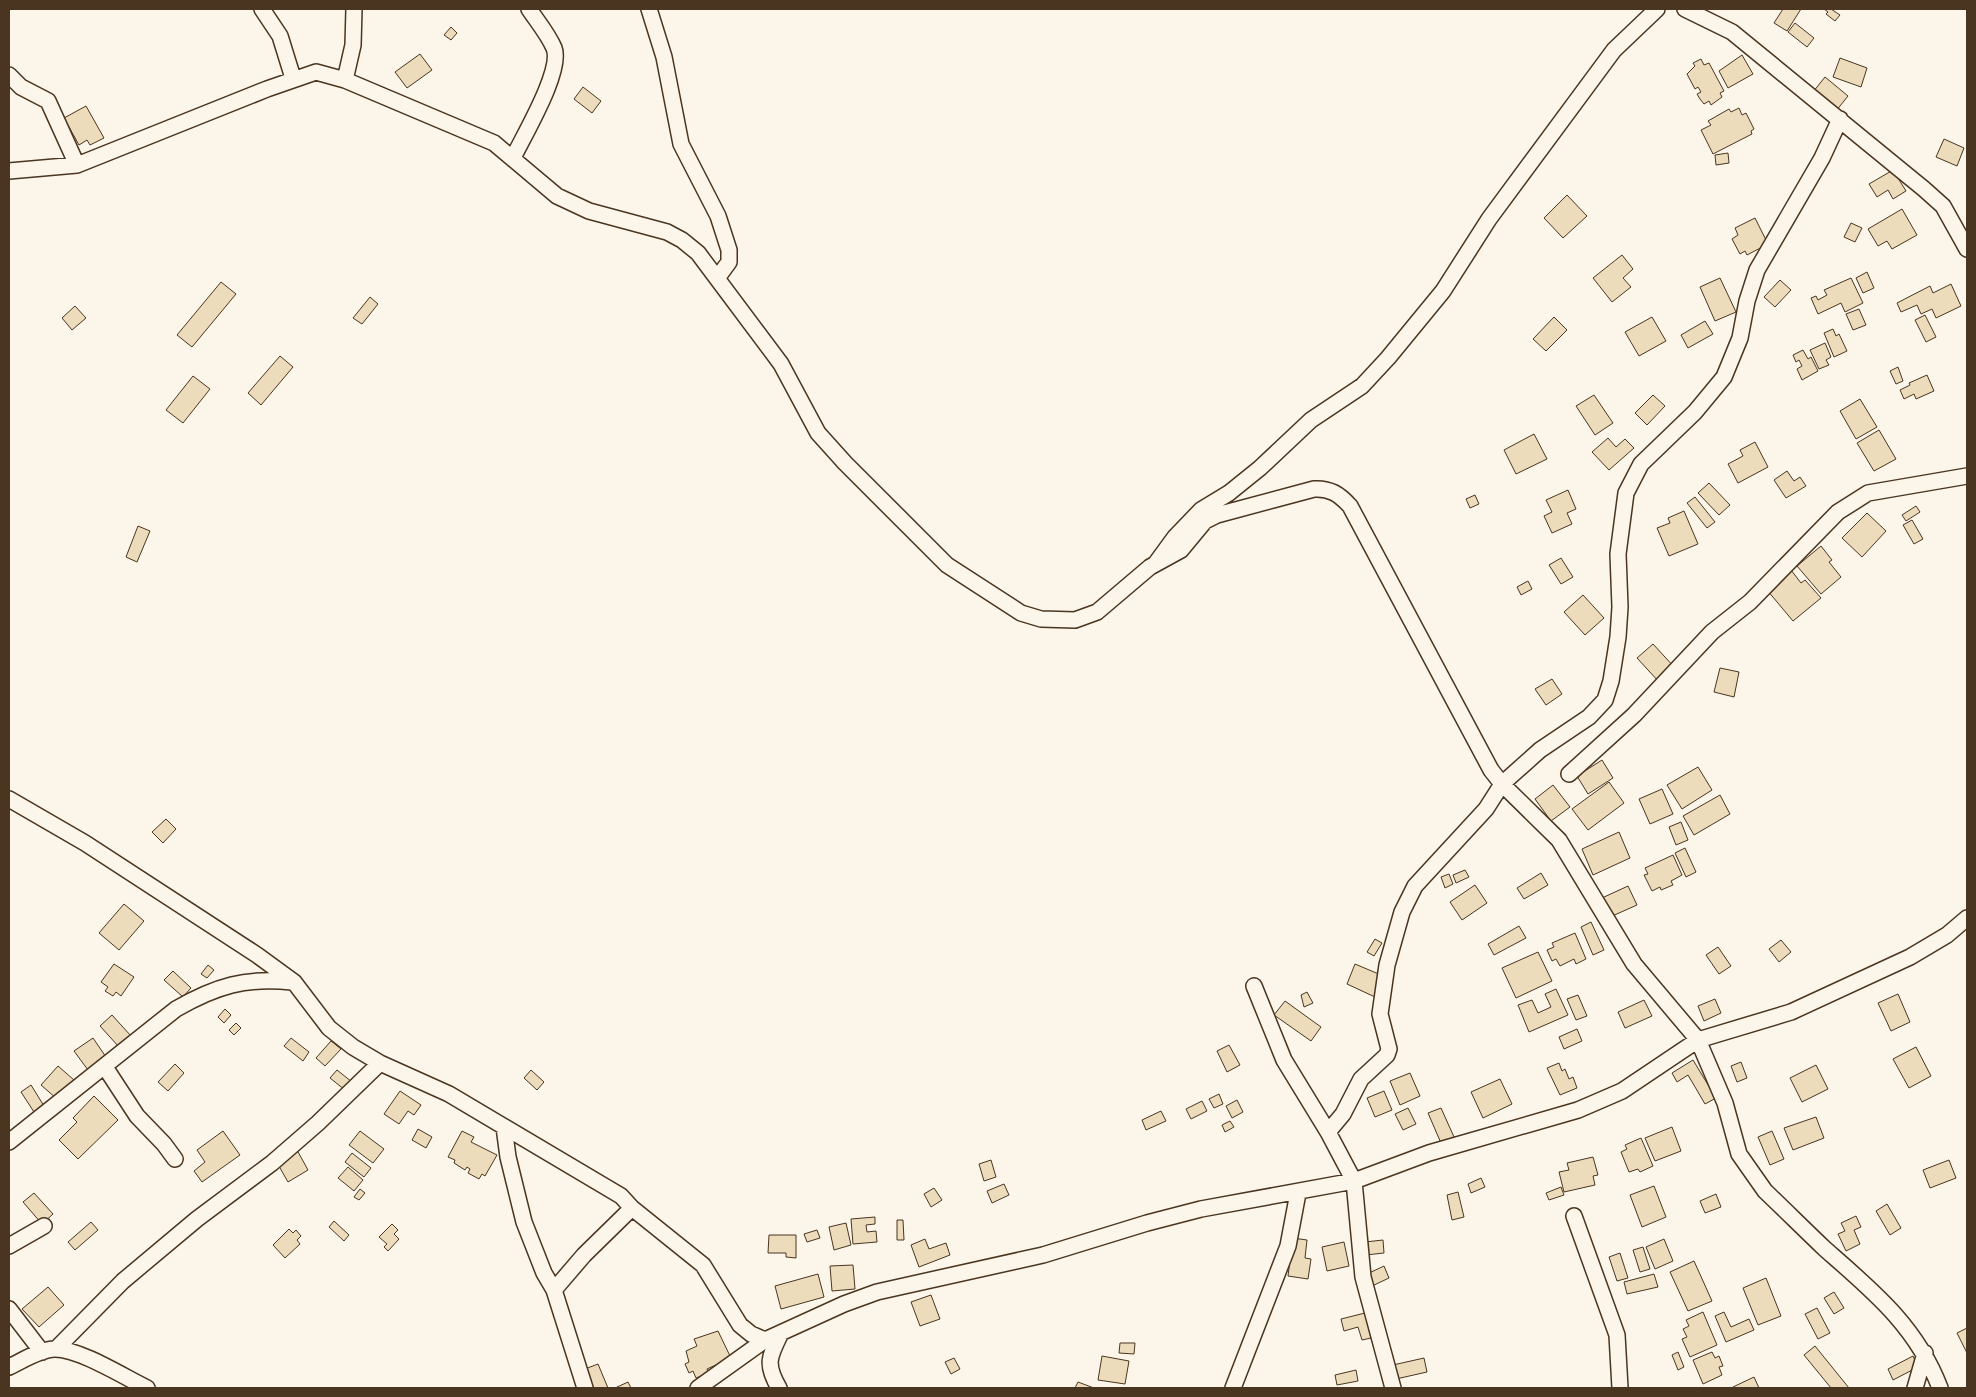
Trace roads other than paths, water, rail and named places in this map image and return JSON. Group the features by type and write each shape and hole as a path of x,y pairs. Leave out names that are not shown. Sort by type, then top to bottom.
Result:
{"street":[{"path":"262,9 280,36 293,78"},
{"path":"346,80 353,45 354,9"},
{"path":"513,158 552,77 556,62 554,49 529,9"},
{"path":"649,9 664,57 681,144 718,216 729,250 728,262 718,277"},
{"path":"1156,563 1175,537 1201,510 1229,493 1260,468 1311,420 1362,386 1388,358 1443,291 1489,219 1614,50 1658,9"},
{"path":"1685,9 1732,32 1840,118 1943,206 1967,249"},
{"path":"9,171 76,165 293,78 316,72 346,80 494,143 557,196 589,211 645,225 682,240 698,253 718,277 781,364 818,433 923,543 954,570 1021,613 1041,619 1075,620 1097,612 1156,563 1178,552 1205,522 1217,515 1314,489 1323,488 1338,494 1350,506 1491,770 1502,784 1559,840 1634,964 1698,1040 1725,1103 1740,1154 1755,1180 1823,1247 1875,1293 1910,1331 1924,1354 1940,1388"},
{"path":"9,75 21,87 48,101 76,165"},
{"path":"1328,1132 1343,1114 1362,1079 1387,1055 1389,1049 1380,1014 1387,965 1402,912 1415,886 1486,809 1502,784 1540,750 1589,717 1605,700 1611,682 1618,637 1620,607 1618,554 1626,493 1640,464 1695,412 1724,377 1740,338 1747,301 1758,270 1822,158 1840,118"},
{"path":"1569,774 1623,727 1657,694 1712,632 1750,602 1838,512 1854,500 1868,493 1967,476"},
{"path":"9,799 85,843 257,955 294,982 329,1028 353,1047 380,1063 449,1094 621,1196 632,1208 702,1265 740,1325 750,1334 765,1340"},
{"path":"698,1388 765,1340 844,1304 876,1292 1043,1255 1147,1223 1201,1209 1354,1181 1429,1153 1599,1102 1622,1091 1698,1040 1800,1008 1910,957 1940,940 1967,918"},
{"path":"9,1142 176,1009 203,994 231,985 265,979 294,982"},
{"path":"1254,986 1284,1060 1328,1132 1354,1181 1363,1277 1392,1388"},
{"path":"9,1367 49,1350 123,1281 197,1218 272,1162 318,1123 380,1063"},
{"path":"105,1067 137,1116 164,1144 175,1159"},
{"path":"504,1127 508,1157 524,1222 544,1272 554,1290 585,1388"},
{"path":"1233,1388 1288,1246 1298,1192"},
{"path":"554,1290 584,1255 632,1208"},
{"path":"1574,1216 1617,1335 1620,1388"},
{"path":"9,1246 44,1226"},
{"path":"9,1309 49,1350 85,1357 147,1388"},
{"path":"779,1388 770,1366 770,1356 781,1333"},
{"path":"1915,1388 1924,1354"}]}
